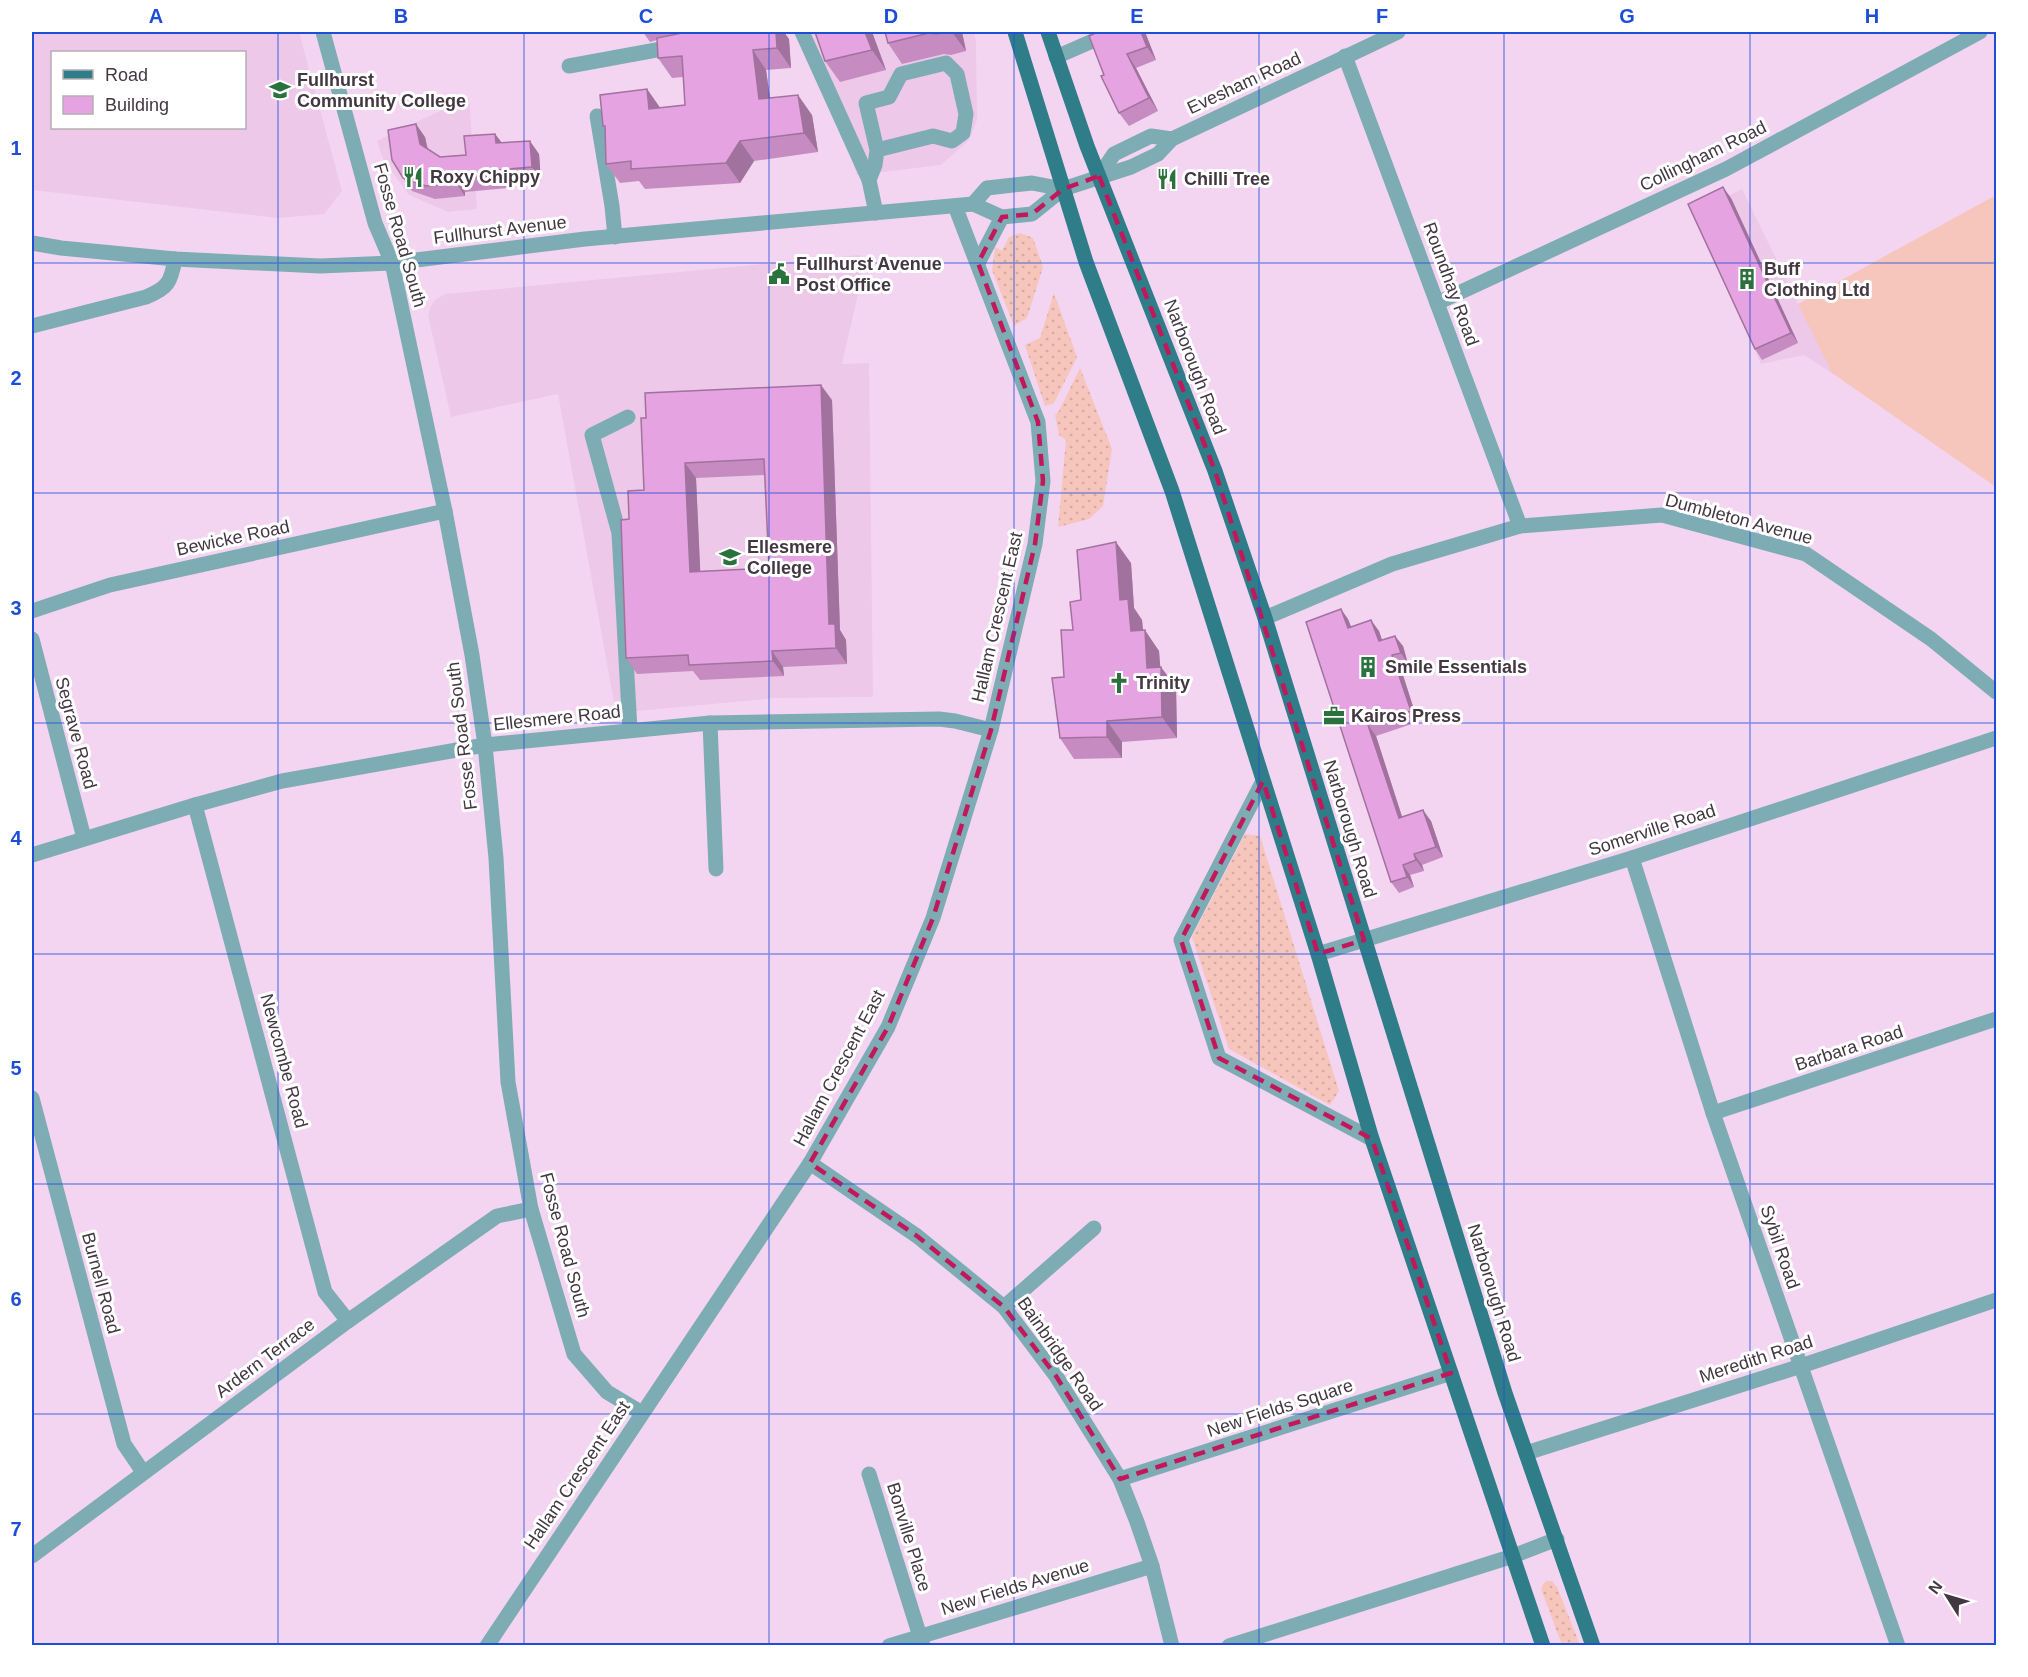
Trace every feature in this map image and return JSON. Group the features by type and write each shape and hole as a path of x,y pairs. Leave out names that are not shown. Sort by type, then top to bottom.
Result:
{"main road":[{"path":"1015,32 1086,262 1172,491 1318,954 1372,1139 1543,1646"},
{"name":"Narborough Road","path":"1048,32 1099,176 1215,471 1265,618 1502,1384 1593,1646"}],"street":[{"name":"Fosse Road South","path":"323,32 375,223 392,263 445,511 472,655 485,745 496,858 508,1082 531,1209 574,1354 607,1392 642,1413"},
{"path":"802,32 869,180 876,213"},
{"path":"1056,57 1113,32"},
{"name":"Evesham Road","path":"1099,176 1131,167 1152,157 1172,139 1398,32"},
{"name":"Collingham Road","path":"1437,303 1726,169 1980,32"},
{"path":"569,66 690,43"},
{"name":"Roundhay Road","path":"1345,56 1520,526"},
{"path":"869,180 878,150 866,103 889,97 901,74 946,63 957,74 966,114 963,133 952,141 933,136 878,150"},
{"path":"597,116 615,237"},
{"path":"1063,189 1032,183 987,188 973,204 1002,217 1032,214 1063,189 1099,176"},
{"name":"Fullhurst Avenue","path":"32,243 175,260 311,266 392,263 615,237 973,204"},
{"name":"Hallam Crescent East","path":"487,1646 810,1163 888,1027 933,918 991,730 1035,544 1042,481 1038,422 955,206"},
{"path":"978,263 1002,217"},
{"path":"32,326 159,292 172,278 175,260"},
{"path":"628,417 592,435 620,533 630,730"},
{"name":"Bewicke Road","path":"32,611 110,585 445,511"},
{"name":"Dumbleton Avenue","path":"1265,618 1392,564 1520,526 1662,515 1806,554 1932,639 1996,692"},
{"name":"Segrave Road","path":"32,639 84,838"},
{"name":"Ellesmere Road","path":"32,855 282,781 485,745 710,723 939,719 991,730"},
{"path":"710,723 717,869"},
{"name":"Somerville Road","path":"1318,954 1632,858 1996,738"},
{"path":"1263,782 1181,940 1218,1058 1372,1139"},
{"name":"Newcombe Road","path":"195,805 325,1292 348,1321"},
{"name":"Sybil Road","path":"1632,858 1713,1113 1898,1646"},
{"name":"Barbara Road","path":"1713,1113 1996,1019"},
{"name":"Burnell Road","path":"32,1098 124,1444 143,1472"},
{"name":"Bainbridge Road","path":"810,1163 917,1236 1004,1307 1056,1376 1120,1479 1152,1566 1172,1646"},
{"name":"Ardern Terrace","path":"32,1556 348,1321 497,1216 531,1209"},
{"path":"1004,1307 1094,1228"},
{"name":"Meredith Road","path":"1527,1452 1801,1366 1996,1300"},
{"name":"New Fields Square","path":"1120,1479 1451,1373"},
{"name":"Bonville Place","path":"869,1474 921,1641"},
{"path":"1229,1646 1513,1556 1557,1539"},
{"name":"New Fields Avenue","path":"890,1646 921,1641 1152,1566"}],"highlighted area":[{"path":"1099,176 1215,471 1364,940 1318,954 1263,781 1181,940 1219,1058 1372,1139 1451,1373 1120,1479 1056,1376 1004,1307 917,1236 810,1163 888,1027 933,918 991,730 1035,544 1043,481 1038,422 978,263 1002,217 1032,214 1063,189"}],"shaded area":[{"name":"Fullhurst Community College","path":"32,32 299,32 342,191 324,214 278,218 32,190"},
{"path":"809,32 974,32 977,120 969,140 941,165 857,175"},
{"path":"469,97 477,209 448,212 409,195 384,161 377,141"},
{"name":"Buff Clothing Ltd","path":"1742,189 1832,373 1804,355 1761,364 1692,213"},
{"path":"1996,195 1996,487 1832,373 1798,304"},
{"path":"1020,233 1033,238 1043,267 1027,318 1014,326 992,270 995,247 1002,251 1009,237"},
{"name":"Ellesmere College","path":"860,255 861,281 842,364 869,363 873,697 776,698 616,713 558,394 451,417 428,315 431,306 435,300 445,294"},
{"path":"1054,293 1077,357 1054,403 1045,406 1025,345 1040,338"},
{"path":"1080,368 1112,449 1103,506 1089,519 1058,527 1066,440 1059,435 1055,415"},
{"path":"1245,834 1260,836 1339,1091 1330,1105 1229,1049 1192,937"},
{"path":"1547,1581 1552,1581 1557,1587 1580,1645 1562,1645 1541,1589"}],"building":[{"path":"687,32 776,32 777,48 753,50 759,99 798,95 804,133 740,141 726,163 631,169 631,161 606,164 605,126 603,126 600,95 647,89 649,109 685,105 682,56 658,58 657,38"},
{"path":"815,32 865,32 872,50 825,61"},
{"path":"885,32 948,32 929,33 888,43"},
{"path":"1098,32 1141,32 1147,47 1127,54 1149,98 1119,113 1101,76 1104,75 1089,36"},
{"path":"416,124 420,144 440,157 466,155 464,136 495,134 496,143 530,141 532,167 498,170 499,175 455,179 456,183 426,186 403,178 392,160 388,130"},
{"name":"Buff Clothing Ltd","path":"1723,187 1791,333 1755,349 1688,204"},
{"path":"821,385 829,624 835,624 836,648 772,651 773,661 689,665 688,655 626,658 621,520 629,519 628,491 644,490 641,418 646,418 645,393","holes":["764,459 769,568 690,572 685,463"]},
{"path":"1116,542 1120,600 1128,599 1131,631 1145,630 1147,668 1161,667 1162,717 1107,721 1107,737 1060,738 1052,678 1064,677 1061,630 1073,630 1070,602 1081,600 1077,550"},
{"path":"1341,609 1348,628 1371,620 1379,641 1395,636 1401,653 1392,655 1411,711 1368,725 1399,818 1423,810 1436,847 1414,854 1416,860 1403,865 1407,877 1391,882 1306,622"}],"place":[{"name":"Fullhurst Community College","path":"280,90"},
{"name":"Roxy Chippy","path":"413,177"},
{"name":"Chilli Tree","path":"1167,179"},
{"name":"Fullhurst Avenue Post Office","path":"779,274"},
{"name":"Buff Clothing Ltd","path":"1747,279"},
{"name":"Ellesmere College","path":"730,557"},
{"name":"Smile Essentials","path":"1368,667"},
{"name":"Trinity","path":"1119,683"},
{"name":"Kairos Press","path":"1334,716"}]}
